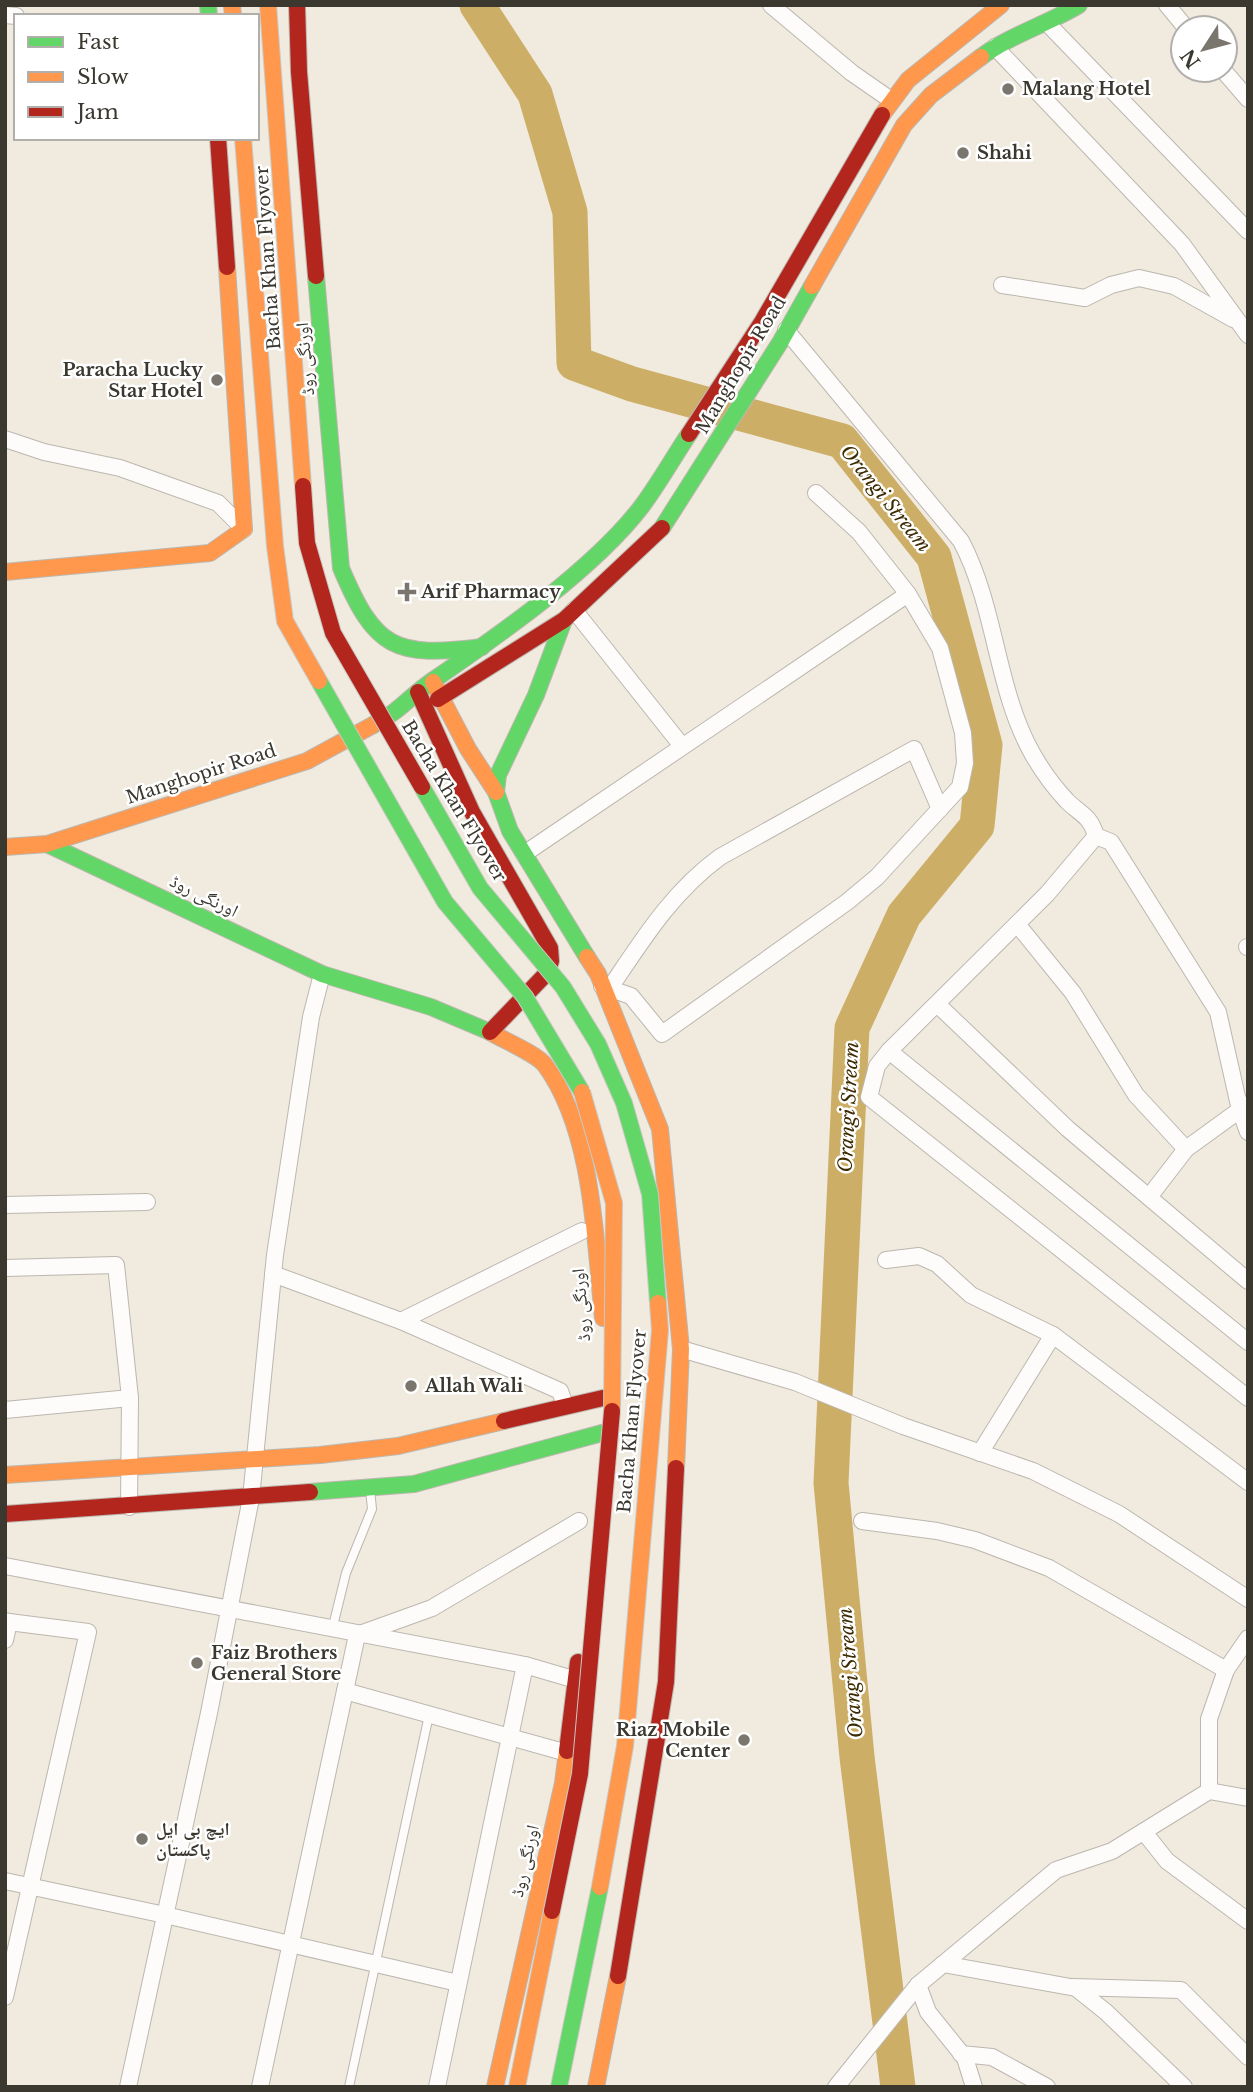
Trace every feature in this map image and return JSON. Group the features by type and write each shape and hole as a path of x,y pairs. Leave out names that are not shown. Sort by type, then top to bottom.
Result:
{"main road":[{"name":"Bacha Khan Flyover","path":"268,5 307,543 333,633 480,888 563,986 598,1044 624,1103 650,1194 660,1330 625,1746 593,1923 559,2087"},
{"name":"اورنگی روڈ","path":"297,5 299,72 341,568 355,602 377,635 403,647 440,652 482,647"},
{"name":"Manghopir Road","path":"400,711 418,711 427,706 437,689 482,647 597,553 641,507 762,322 891,100 908,80 1001,5"},
{"name":"Manghopir Road","path":"5,847 47,844 307,761 400,711 410,697 418,692 437,689 569,615 660,530 783,336 904,125 931,95 995,47 1048,24 1079,5"},
{"path":"5,572 210,553 244,529 218,140"},
{"name":"Bacha Khan Flyover","path":"243,140 269,440 275,546 285,621 445,902 526,997 581,1090 614,1203 612,1415 580,1774 517,2087"},
{"path":"496,792 498,775 536,695 569,615"},
{"path":"437,689 468,749 496,792 510,831 606,987 660,1129 681,1349 666,1682 622,1957 596,2087"},
{"path":"418,692 427,706 472,812 550,948 551,961 547,973 490,1032"},
{"name":"اورنگی روڈ","path":"47,844 322,974 430,1007 524,1049 544,1063 572,1118 588,1173 604,1333 601,1463 563,1783 495,2087"},
{"path":"5,1475 130,1464 320,1455 398,1446 603,1398"},
{"path":"5,1514 414,1484 602,1433"}],"street":[{"path":"771,5 852,73 891,100"},
{"path":"1048,24 1248,231"},
{"path":"995,47 1182,244 1243,328"},
{"path":"1235,84 1248,99"},
{"path":"1002,285 1085,298 1111,285 1139,278 1157,281 1174,286 1243,328"},
{"path":"783,336 961,541 976,569 1021,733 1048,780 1069,803 1091,820 1096,836"},
{"path":"5,439 44,452 120,468 218,503 244,529"},
{"path":"816,493 859,532 908,594 940,648 963,733 965,763 960,787 940,809 877,877 847,902 662,1034 631,996 606,987 667,904 696,875 720,858 914,749 940,809"},
{"path":"524,854 908,594"},
{"path":"569,615 682,747"},
{"path":"1096,836 1017,924 889,1051 877,1066 869,1097 1248,1398"},
{"path":"1096,836 1111,842 1218,1012 1244,1107 1248,1132"},
{"path":"1017,924 1073,993 1136,1095 1186,1149"},
{"path":"128,2087 251,1498 273,1274 311,1017 322,974"},
{"path":"937,1004 1068,1129 1248,1281"},
{"path":"889,1051 1248,1342"},
{"path":"1149,1197 1186,1149 1244,1107"},
{"path":"5,1205 147,1202"},
{"path":"401,1321 582,1231"},
{"path":"886,1259 919,1256 937,1264 971,1295 1053,1335 1248,1482"},
{"path":"5,1268 116,1265 130,1398 129,1507"},
{"path":"273,1274 401,1321 560,1391 565,1405"},
{"path":"980,1453 1053,1335"},
{"path":"681,1349 795,1382 903,1426 1033,1471 1119,1514 1248,1599"},
{"path":"5,1410 130,1398"},
{"path":"357,1634 432,1608 579,1521"},
{"path":"862,1521 937,1531 975,1541 1049,1568 1226,1670"},
{"path":"5,1566 229,1611 525,1665 576,1679"},
{"path":"5,1640 7,1622 88,1632 5,1997"},
{"path":"260,2087 357,1634"},
{"path":"1209,1791 1209,1718 1226,1670 1248,1638"},
{"path":"437,2087 525,1665"},
{"path":"345,1691 567,1753"},
{"path":"836,2087 918,1985 1056,1870 1112,1852 1209,1791 1248,1798"},
{"path":"1144,1832 1167,1861 1248,1921"},
{"path":"5,1881 165,1914 458,1983"},
{"path":"943,1964 1071,1987 1181,1990 1248,2057"},
{"path":"918,1985 928,2012 961,2054 974,2087"},
{"path":"1071,1987 1106,2012 1184,2087"},
{"path":"961,2054 992,2057 1047,2087"}],"lane":[{"path":"332,1630 345,1573 372,1509 370,1489"},
{"path":"349,2087 429,1715"}],"waterway":[{"name":"Orangi Stream","path":"477,5 535,94 570,212 574,363 632,384 842,441 934,557 985,745 977,826 904,915 852,1028 831,1483 857,1757 898,2087"}],"traffic: fast":[{"path":"208,5 209,14"},
{"path":"981,57 1004,42 1079,5"},
{"path":"316,276 341,568 353,595 365,616 392,642 428,651 482,647"},
{"path":"662,528 781,341 812,286"},
{"path":"373,725 544,600 598,554 642,506 689,434"},
{"path":"564,620 536,695 498,775 496,792 510,831 587,957"},
{"path":"319,681 445,902 525,997 582,1092"},
{"path":"422,787 480,888 563,987 598,1044 624,1103 650,1194 658,1303"},
{"path":"47,844 322,974 431,1007 490,1032"},
{"path":"310,1492 414,1484 602,1433"},
{"path":"559,2087 600,1887"}],"traffic: slow":[{"path":"232,5 233,14"},
{"path":"268,5 303,486"},
{"path":"882,115 908,80 1001,5"},
{"path":"812,286 904,125 931,95 981,57"},
{"path":"243,140 275,546 285,621 319,681"},
{"path":"5,572 210,553 244,529 227,267"},
{"path":"433,682 468,749 496,792"},
{"path":"5,847 47,844 307,761 373,725"},
{"path":"587,957 598,974 660,1129 681,1349 676,1468"},
{"path":"490,1032 528,1052 545,1065 561,1091 573,1121 589,1187 603,1318"},
{"path":"582,1092 614,1203 612,1411"},
{"path":"600,1887 625,1746 660,1330 658,1303"},
{"path":"5,1475 320,1455 398,1446 504,1421"},
{"path":"495,2087 563,1783 567,1751"},
{"path":"517,2087 552,1911"},
{"path":"596,2087 618,1976"}],"traffic: jam":[{"path":"297,5 299,72 316,276"},
{"path":"689,434 762,322 882,115"},
{"path":"218,140 227,267"},
{"path":"303,486 307,543 333,633 422,787"},
{"path":"438,699 564,620 662,528"},
{"path":"418,692 472,812 550,948 551,961 547,973 490,1032"},
{"path":"504,1421 603,1398"},
{"path":"552,1911 580,1774 612,1411"},
{"path":"618,1976 666,1682 676,1468"},
{"path":"5,1514 310,1492"},
{"path":"567,1751 578,1662"}],"place":[{"name":"Malang Hotel","path":"1008,89"},
{"name":"Shahi","path":"963,153"},
{"name":"Paracha Lucky Star Hotel","path":"217,380"},
{"name":"Arif Pharmacy","path":"407,592"},
{"name":"Allah Wali","path":"411,1386"},
{"name":"Faiz Brothers General Store","path":"197,1663"},
{"name":"Riaz Mobile Center","path":"744,1740"},
{"name":"ایچ بی ایل پاکستان","path":"142,1839"}]}
